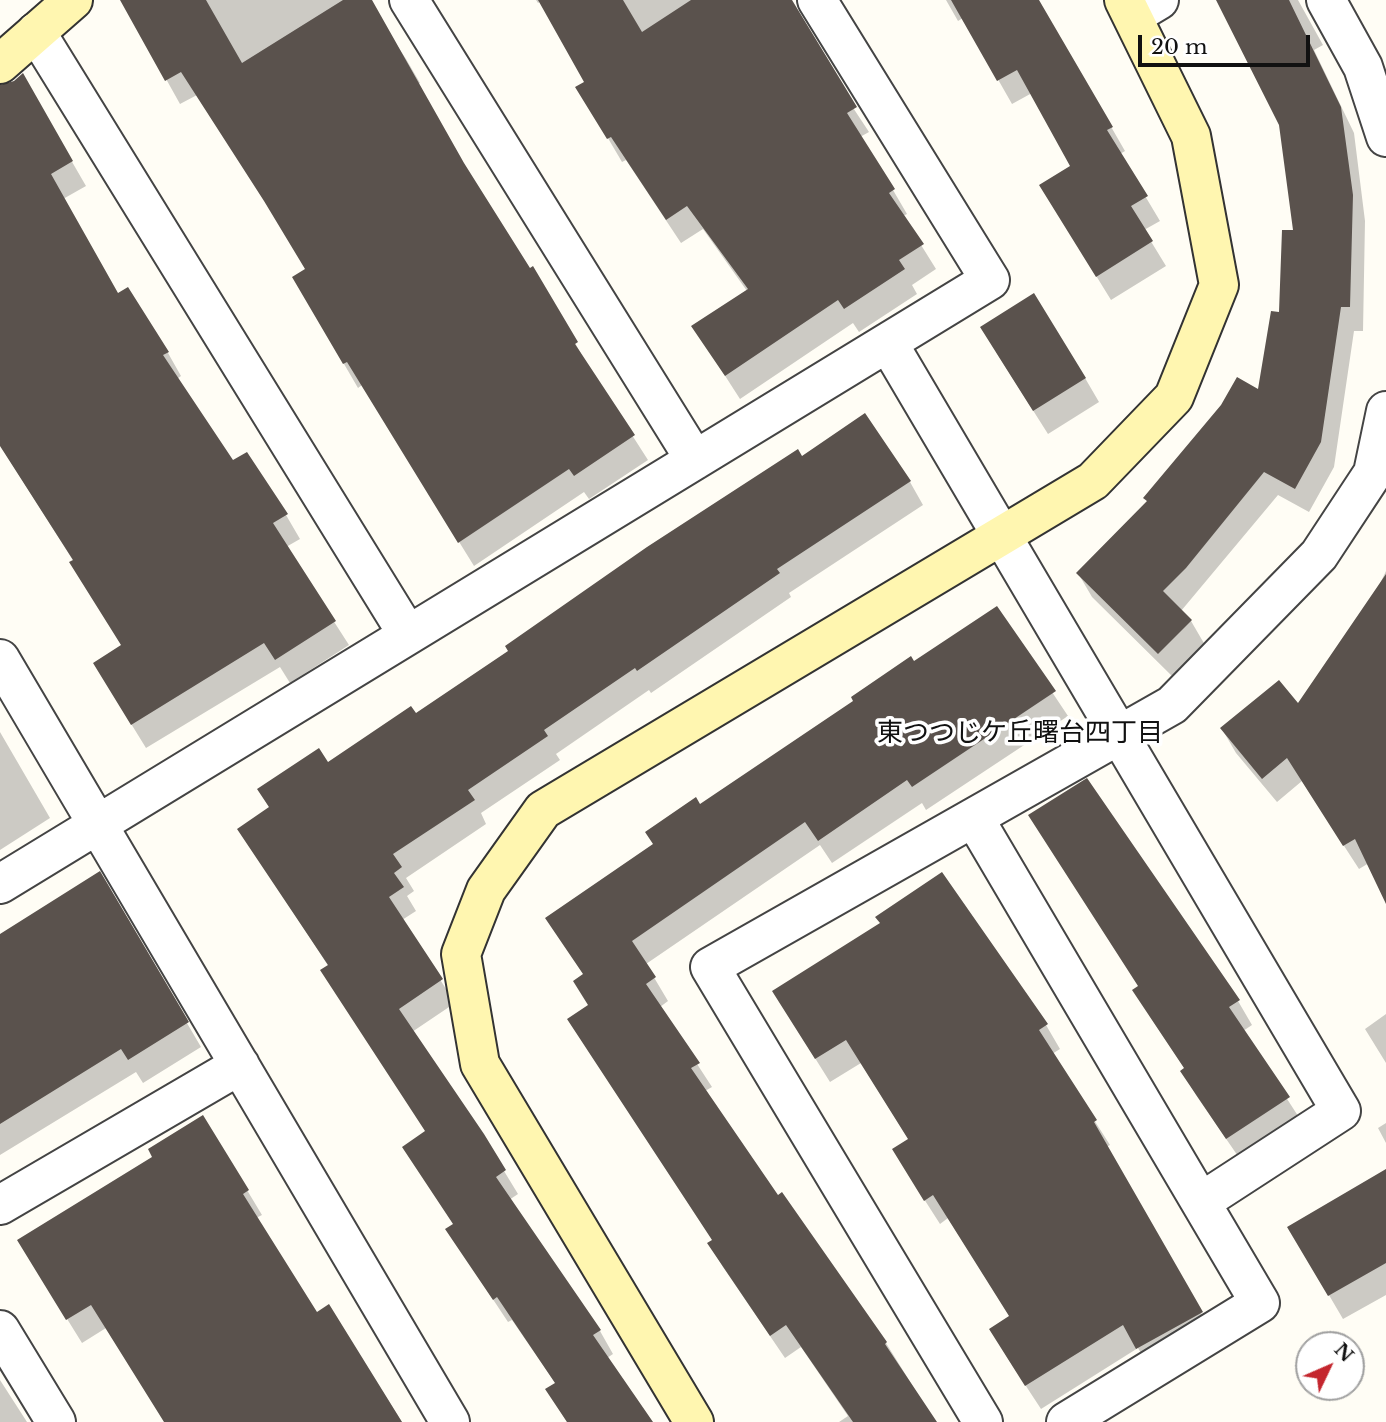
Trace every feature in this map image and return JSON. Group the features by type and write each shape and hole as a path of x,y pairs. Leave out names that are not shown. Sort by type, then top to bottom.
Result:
{"street":[{"path":"0,64 73,0"},
{"path":"409,0 695,460"},
{"path":"0,884 990,280 817,0"},
{"path":"1326,0 1363,67 1386,137"},
{"path":"695,1422 480,1064 461,954 485,890 543,810 1093,481 1174,397 1220,285 1191,136 1139,5"},
{"path":"36,32 408,635"},
{"path":"888,343 1341,1111 1201,1202"},
{"path":"983,1422 710,967 1172,705 1319,555 1373,472 1386,411"},
{"path":"0,659 450,1422"},
{"path":"974,818 1260,1303 1066,1422"},
{"path":"0,1205 240,1065"},
{"path":"0,1330 56,1422"}],"building":[{"path":"120,0 206,0 242,63 343,0 372,0 464,163 530,268 533,266 578,342 575,344 635,435 574,476 569,469 458,543 347,362 343,364 292,277 305,269 264,201 181,72 165,81"},
{"path":"538,0 623,0 642,32 691,0 792,0 857,107 847,113 895,189 889,193 924,244 899,260 905,269 844,309 838,300 725,376 691,326 748,289 687,206 666,220 611,137 607,139 575,87 584,82"},
{"path":"951,0 1039,0 1113,127 1107,130 1148,196 1131,206 1153,241 1096,277 1039,185 1070,166 1017,70 997,81"},
{"path":"1216,0 1289,0 1341,107 1353,195 1350,307 1341,307 1321,442 1295,489 1264,472 1186,568 1163,591 1192,620 1158,654 1076,573 1147,501 1143,498 1221,405 1237,377 1258,389 1271,311 1279,312 1282,230 1293,230 1279,125"},
{"path":"23,73 73,161 51,174 118,293 128,287 169,352 163,355 233,460 247,452 288,514 273,523 336,621 275,660 264,643 131,725 93,663 121,645 69,562 73,560 0,446 0,85 14,81"},
{"path":"1034,293 1086,378 1033,411 980,327"},
{"path":"865,413 911,481 777,569 780,573 637,671 635,668 544,730 548,736 468,790 475,800 393,854 402,867 394,873 404,887 389,897 443,979 399,1009 484,1134 506,1170 496,1177 601,1330 593,1335 653,1422 567,1422 545,1389 555,1383 497,1297 493,1300 445,1229 453,1224 402,1147 425,1131 320,970 328,965 237,829 269,807 257,789 319,748 328,762 411,706 416,713 508,651 505,646 647,547 798,449 802,456"},
{"path":"1386,574 1386,904 1355,839 1343,846 1287,758 1262,779 1220,728 1279,680 1298,703"},
{"path":"997,606 1056,691 912,787 907,780 818,841 805,822 632,941 656,977 646,984 700,1063 691,1068 778,1195 782,1192 887,1342 885,1344 937,1422 853,1422 786,1325 770,1336 707,1243 712,1240 567,1019 588,1005 573,981 583,974 545,918 653,844 645,832 696,797 700,804 853,701 851,697 911,656 914,661"},
{"path":"1087,778 1240,1000 1229,1007 1290,1097 1226,1139 1180,1071 1184,1068 1132,990 1138,986 1028,815"},
{"path":"100,871 189,1022 128,1060 121,1049 0,1124 0,934"},
{"path":"942,872 1048,1024 1039,1030 1097,1120 1094,1122 1203,1312 1136,1349 1123,1325 1025,1386 989,1329 1009,1316 933,1195 924,1201 892,1149 908,1139 846,1040 815,1059 772,991 880,923 875,917"},
{"path":"203,1115 249,1190 243,1194 317,1312 329,1304 402,1422 164,1422 91,1305 66,1320 17,1240 152,1157 148,1149"},
{"path":"1386,1169 1386,1263 1328,1296 1287,1227"}],"district":[{"name":"東つつじケ丘曙台四丁目","path":"1020,734"}]}
